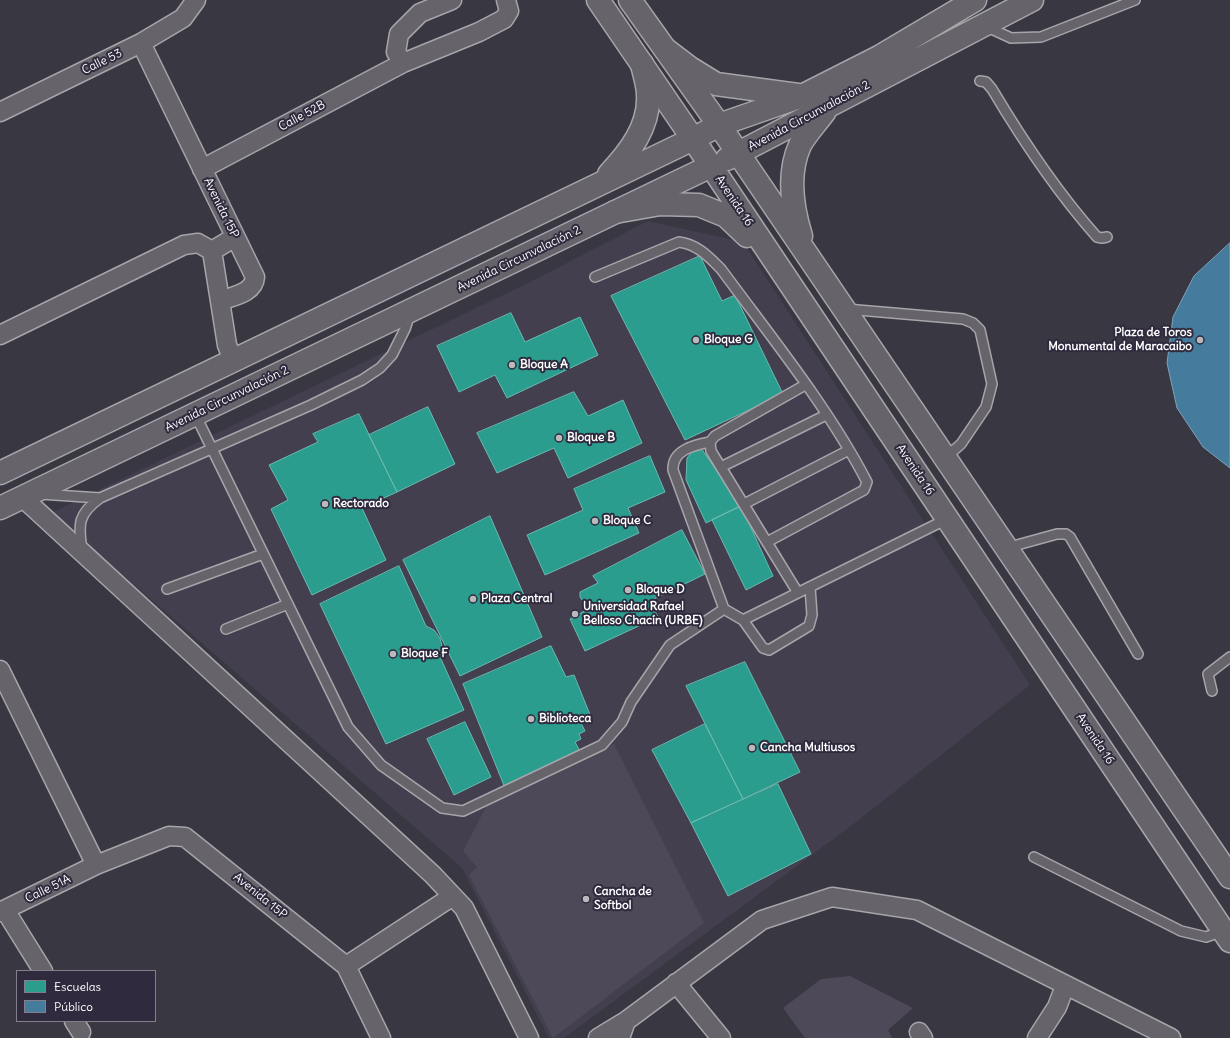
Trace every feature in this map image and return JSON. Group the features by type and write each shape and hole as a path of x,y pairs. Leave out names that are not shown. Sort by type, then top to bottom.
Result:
{"main road":[{"name":"Avenida 16","path":"598,0 693,139 1227,936"},
{"path":"630,0 719,125 806,252 1230,877"},
{"name":"Avenida Circunvalación 2","path":"0,473 693,139 719,125 802,96 879,57 974,0"},
{"name":"Avenida Circunvalación 2","path":"0,508 738,153 1032,0"},
{"path":"665,49 690,68 716,84 802,96"},
{"path":"600,183 625,157 643,128 648,95 642,64"},
{"path":"806,252 796,218 792,195 793,175 800,144 828,107"},
{"path":"615,212 660,204 699,206 726,216 777,265"}],"street":[{"name":"Calle 53","path":"0,112 141,43 184,18 196,0"},
{"path":"403,63 396,52 398,34 420,13 452,0"},
{"name":"Calle 52B","path":"202,169 403,63 479,32 504,19 509,11 506,0"},
{"name":"Avenida 15P","path":"141,43 255,277 254,284 249,290 220,301"},
{"path":"212,251 235,237"},
{"path":"0,335 184,245 198,243 212,251"},
{"path":"212,251 227,345 233,360"},
{"path":"26,495 82,553 426,869 453,896 464,908 529,1038"},
{"path":"0,670 96,865"},
{"name":"Avenida 15P","path":"96,865 169,836 184,837 346,966 381,1038"},
{"name":"Calle 51A","path":"3,911 96,865"},
{"path":"346,966 453,896"},
{"path":"598,1038 626,1021 762,920 832,897 917,910 1065,986 1171,1038"},
{"path":"3,911 42,970"},
{"path":"676,983 721,1038"},
{"path":"1037,1038 1057,1007 1065,986"},
{"path":"620,1038 626,1021"}],"lane":[{"path":"983,25 1011,38 1041,37 1135,0"},
{"path":"980,81 986,82 992,88 1041,167 1071,209 1097,237 1106,237"},
{"path":"595,277 670,245 680,242 689,243 704,252 721,269 806,385 826,415 867,482 864,490 767,542"},
{"path":"844,309 963,319 973,323 980,330 992,384 986,407 961,444 945,458"},
{"path":"82,553 80,528 83,513 100,498 211,447 311,405 362,380 380,368 392,355 405,329 411,310"},
{"path":"806,385 715,436 710,442 699,444 680,452 672,464 724,609 743,620 763,648 769,650 809,626 812,615 810,587"},
{"path":"195,414 348,728 381,765 442,808 463,812 602,745 622,722 631,702 670,645 724,609"},
{"path":"721,468 826,415"},
{"path":"710,442 711,451 798,593"},
{"path":"744,504 848,450"},
{"path":"26,495 100,498"},
{"path":"743,620 947,519"},
{"path":"1006,548 1057,534 1066,534 1070,537 1138,654"},
{"path":"167,589 264,554"},
{"path":"226,630 288,604"},
{"path":"1212,691 1208,674 1230,657"},
{"path":"1034,858 1182,931 1206,936 1227,936"}],"shaded area":[{"name":"Universidad Rafael Belloso Chacín (URBE)","path":"648,221 743,242 1030,685 851,826 564,1038 549,1038 462,868 51,513 528,283"},
{"name":"Cancha de Softbol","path":"614,744 704,923 553,1038 469,875 477,867 463,851 486,807"},
{"path":"850,976 913,1008 888,1030 892,1038 805,1038 783,1008 821,979"}],"building: Escuelas":[{"name":"Bloque G","path":"700,256 722,301 735,295 783,394 685,440 611,296"},
{"name":"Bloque A","path":"511,313 525,342 580,317 598,355 507,398 495,375 459,392 437,346"},
{"name":"Bloque B","path":"574,392 588,416 623,400 642,443 568,478 554,448 497,473 477,433"},
{"path":"428,407 455,464 397,492 369,435"},
{"name":"Rectorado","path":"359,414 397,492 362,508 386,560 312,595 271,509 288,500 269,465 318,442 313,434"},
{"path":"701,448 741,506 706,523 686,480 687,458 691,453"},
{"name":"Bloque C","path":"650,456 665,492 628,508 639,533 545,575 527,535 583,510 574,489"},
{"path":"741,506 773,576 746,590 712,520"},
{"name":"Plaza Central","path":"490,516 542,637 460,676 403,560"},
{"name":"Bloque D","path":"682,530 705,574 650,601 658,617 585,651 570,619 588,609 580,597 580,592 598,583 593,576"},
{"name":"Bloque F","path":"399,566 426,626 434,630 440,638 443,650 441,659 464,710 386,744 320,604"},
{"name":"Biblioteca","path":"551,646 566,677 574,675 591,717 580,721 585,731 579,734 581,739 575,742 581,753 505,788 463,684"},
{"name":"Cancha Multiusos","path":"745,662 800,772 743,799 686,686"},
{"path":"465,722 491,777 454,795 427,739"},
{"name":"Cancha Multiusos","path":"705,724 743,799 691,823 652,750"},
{"name":"Cancha Multiusos","path":"778,784 811,854 728,896 691,823"}],"building: Público":[{"name":"Plaza de Toros Monumental de Maracaibo","path":"1230,243 1230,468 1203,447 1177,408 1167,363 1173,317 1194,276"}],"place":[{"name":"Bloque G","path":"696,340"},
{"name":"Plaza de Toros Monumental de Maracaibo","path":"1200,340"},
{"name":"Bloque A","path":"512,365"},
{"name":"Bloque B","path":"559,438"},
{"name":"Rectorado","path":"325,504"},
{"name":"Bloque C","path":"595,521"},
{"name":"Bloque D","path":"628,590"},
{"name":"Plaza Central","path":"473,599"},
{"name":"Universidad Rafael Belloso Chacín (URBE)","path":"575,614"},
{"name":"Bloque F","path":"393,654"},
{"name":"Biblioteca","path":"531,719"},
{"name":"Cancha Multiusos","path":"752,748"},
{"name":"Cancha de Softbol","path":"586,899"}]}
